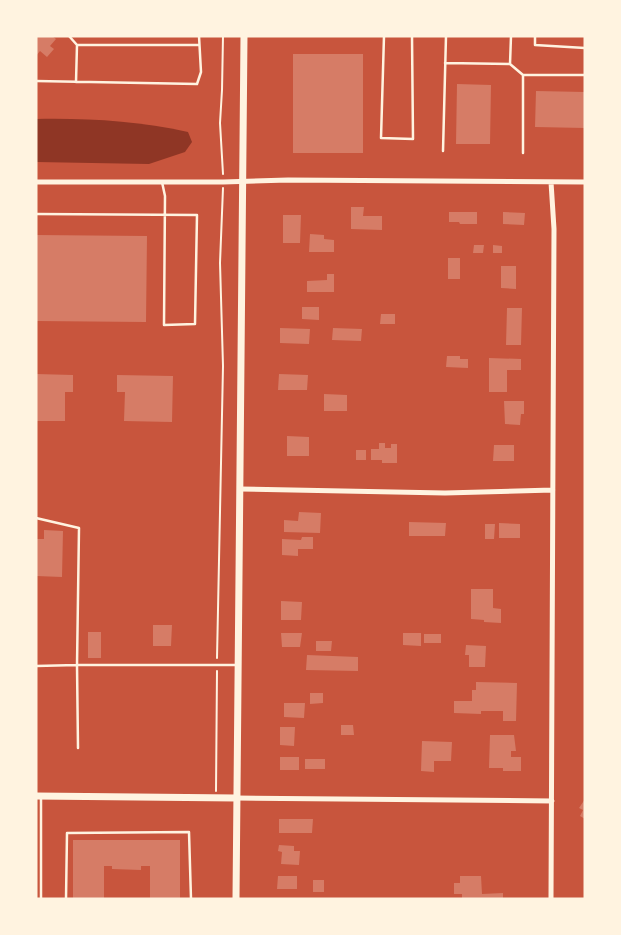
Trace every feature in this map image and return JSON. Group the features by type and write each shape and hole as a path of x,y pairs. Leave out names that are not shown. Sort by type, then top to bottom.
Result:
{"street":[{"path":"236,899 244,36"},
{"path":"36,182 288,180 585,182"},
{"path":"551,182 554,229 551,899"},
{"path":"240,488 445,493 553,490"},
{"path":"39,796 552,801"}],"lane":[{"path":"69,36 77,45 76,82"},
{"path":"36,81 197,84 201,72 199,36"},
{"path":"384,36 380,138 413,139 412,36"},
{"path":"443,151 446,36"},
{"path":"510,64 511,36"},
{"path":"535,36 535,45 585,48"},
{"path":"77,45 199,45"},
{"path":"445,63 510,64 523,75 585,75"},
{"path":"523,75 523,153"},
{"path":"36,214 165,215 197,215 195,324 164,325 165,215 165,196 162,182"},
{"path":"36,518 79,528 78,748"},
{"path":"36,666 238,665"},
{"path":"39,796 41,899"},
{"path":"36,827 41,827"},
{"path":"66,899 67,833 180,832 189,832 191,899"}],"path":[{"path":"223,36 220,147 223,169"},
{"path":"216,798 223,366 220,263 223,193"}],"shaded area":[{"path":"36,119 93,120 150,125 188,132 192,142 185,152 149,164 36,162"}],"building":[{"path":"36,36 52,36 56,39 50,46 54,49 47,57 40,51 36,56"},
{"path":"293,54 363,54 363,153 293,153"},
{"path":"457,84 491,85 490,144 456,144"},
{"path":"536,91 585,92 585,128 535,127"},
{"path":"351,207 364,207 363,216 382,216 382,230 351,229"},
{"path":"449,212 477,212 477,224 449,222"},
{"path":"503,212 525,213 524,225 503,224"},
{"path":"283,215 301,215 300,243 283,243"},
{"path":"310,234 324,235 324,239 334,240 334,252 309,252"},
{"path":"36,235 147,236 146,322 36,321"},
{"path":"474,245 484,245 483,253 473,253"},
{"path":"493,245 502,246 502,253 493,253"},
{"path":"448,258 460,258 460,279 448,279"},
{"path":"501,266 516,266 516,289 501,288"},
{"path":"327,274 334,274 334,292 307,292 307,281 327,280"},
{"path":"302,307 319,307 319,320 302,319"},
{"path":"507,308 522,308 521,345 506,345"},
{"path":"381,314 395,314 395,324 380,324"},
{"path":"280,328 310,329 309,344 280,343"},
{"path":"333,328 362,329 361,341 332,340"},
{"path":"447,356 460,356 460,359 468,359 468,368 446,367"},
{"path":"489,358 521,359 521,370 507,370 507,392 489,392"},
{"path":"36,374 73,375 73,392 65,392 65,421 36,421"},
{"path":"279,374 308,375 307,390 278,390"},
{"path":"117,375 173,376 172,422 124,421 125,392 117,392"},
{"path":"324,394 347,395 347,411 324,411"},
{"path":"504,401 524,401 524,414 521,414 520,425 505,424"},
{"path":"287,436 309,437 309,456 287,456"},
{"path":"379,443 385,443 385,448 391,448 391,444 397,444 397,463 382,463 382,460 371,460 371,449 379,449"},
{"path":"494,445 514,445 514,461 493,461"},
{"path":"356,450 366,450 366,460 356,460"},
{"path":"299,512 321,513 320,533 284,532 284,520 298,521"},
{"path":"409,522 446,523 445,536 409,536"},
{"path":"499,523 520,524 520,538 499,538"},
{"path":"485,524 495,524 494,539 485,539"},
{"path":"44,530 63,531 62,577 36,576 36,539 44,539"},
{"path":"302,537 313,537 313,549 298,549 298,556 282,555 282,539 301,540"},
{"path":"471,589 493,589 493,608 501,609 501,623 471,619"},
{"path":"281,601 302,602 301,620 281,620"},
{"path":"153,625 172,625 171,646 153,646"},
{"path":"88,632 101,632 101,658 88,658"},
{"path":"281,633 302,633 300,647 282,647"},
{"path":"403,633 421,633 421,646 403,645"},
{"path":"424,634 441,634 441,643 424,643"},
{"path":"316,641 332,641 331,651 316,651"},
{"path":"466,645 486,646 485,667 469,667 469,655 465,655"},
{"path":"307,655 358,657 358,671 306,670"},
{"path":"476,682 517,683 516,721 503,721 503,711 481,711 481,714 454,713 454,701 472,701 472,690 476,690"},
{"path":"310,693 323,693 323,703 310,704"},
{"path":"284,703 305,703 304,718 284,717"},
{"path":"341,725 353,725 354,735 341,735"},
{"path":"280,727 295,727 294,746 280,745"},
{"path":"490,735 514,735 516,751 511,751 511,757 521,757 521,771 503,771 503,768 489,768"},
{"path":"422,741 452,742 451,761 434,761 434,772 421,771"},
{"path":"280,757 299,757 299,770 280,770"},
{"path":"305,759 325,759 325,769 305,769"},
{"path":"585,799 585,819 580,816 583,810 579,808"},
{"path":"279,819 313,819 312,833 279,833"},
{"path":"73,840 180,840 180,899 150,899 150,866 141,866 141,870 112,869 112,866 104,866 104,899 73,899"},
{"path":"279,845 294,846 294,851 300,851 299,865 281,864 282,852 278,851"},
{"path":"278,876 297,876 297,889 277,889"},
{"path":"460,876 481,876 482,894 503,893 503,899 462,899 462,894 454,894 454,883 460,883"},
{"path":"313,880 324,880 324,892 313,892"}]}
